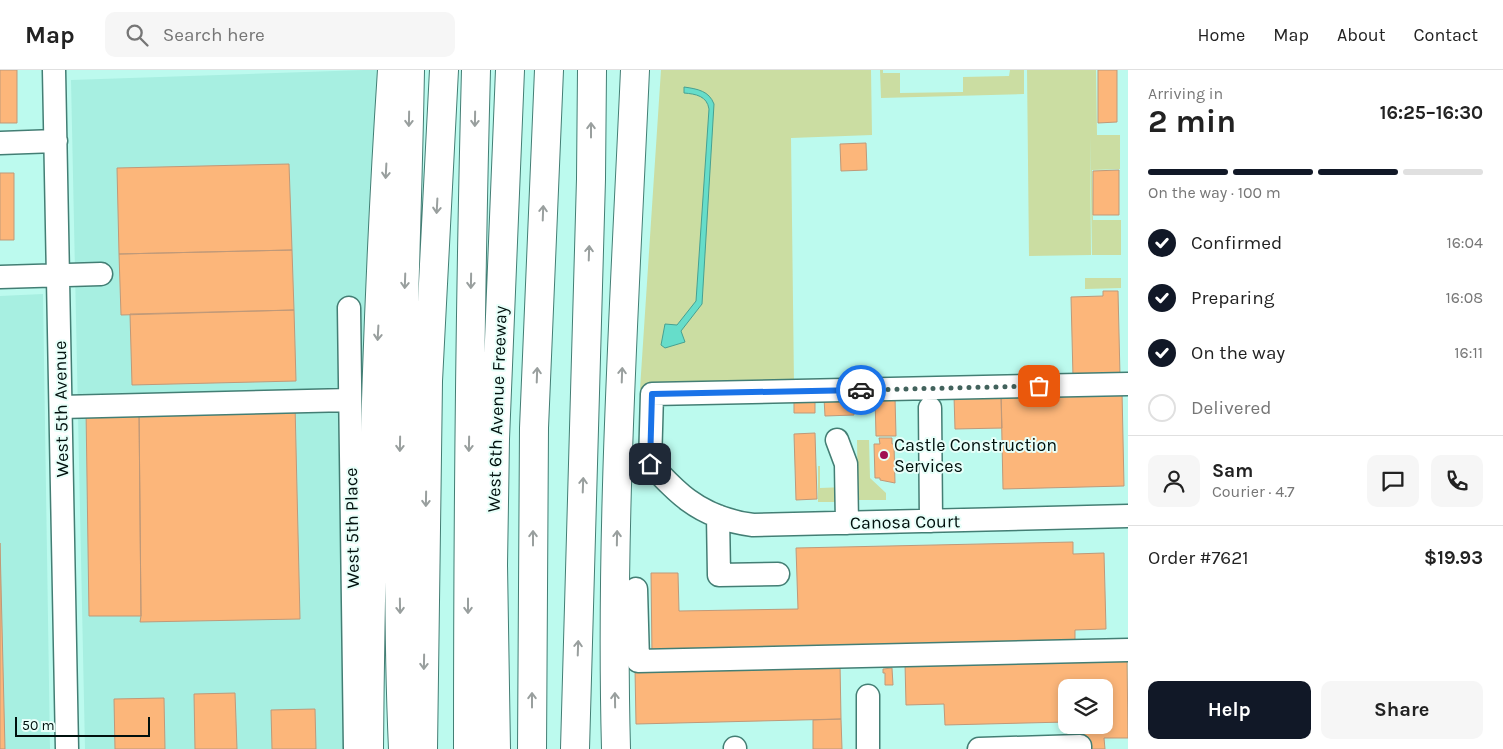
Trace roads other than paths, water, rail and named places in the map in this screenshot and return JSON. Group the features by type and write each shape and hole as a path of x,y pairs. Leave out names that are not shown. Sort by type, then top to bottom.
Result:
{"highway":[{"path":"369,749 370,607 376,368 392,70"},
{"path":"403,749 399,585 400,460 410,70"},
{"path":"423,749 428,380 444,70"},
{"path":"468,749 470,354 476,70"},
{"name":"West 6th Avenue Freeway","path":"496,749 493,565 495,439 510,70"},
{"path":"532,749 534,428 549,70"},
{"path":"575,749 591,179 592,70"},
{"path":"583,459 631,70"},
{"path":"616,749 617,508 635,70"}],"street":[{"name":"West 5th Avenue","path":"54,70 67,749"},
{"path":"0,143 56,141"},
{"path":"0,277 101,274"},
{"name":"West 5th Place","path":"349,308 355,749"},
{"name":"Canosa Court","path":"1128,384 652,394 650,464 687,499 718,516 737,523 767,525 1128,516"},
{"path":"61,407 350,400"},
{"path":"930,408 932,521"},
{"path":"837,440 846,464 847,523"},
{"path":"718,516 719,576 778,574"},
{"path":"636,589 638,661 1128,650"},
{"path":"868,696 868,749"},
{"path":"978,749 1080,746 1080,749"}],"place":[{"name":"Castle Construction Services","path":"884,455"}]}
